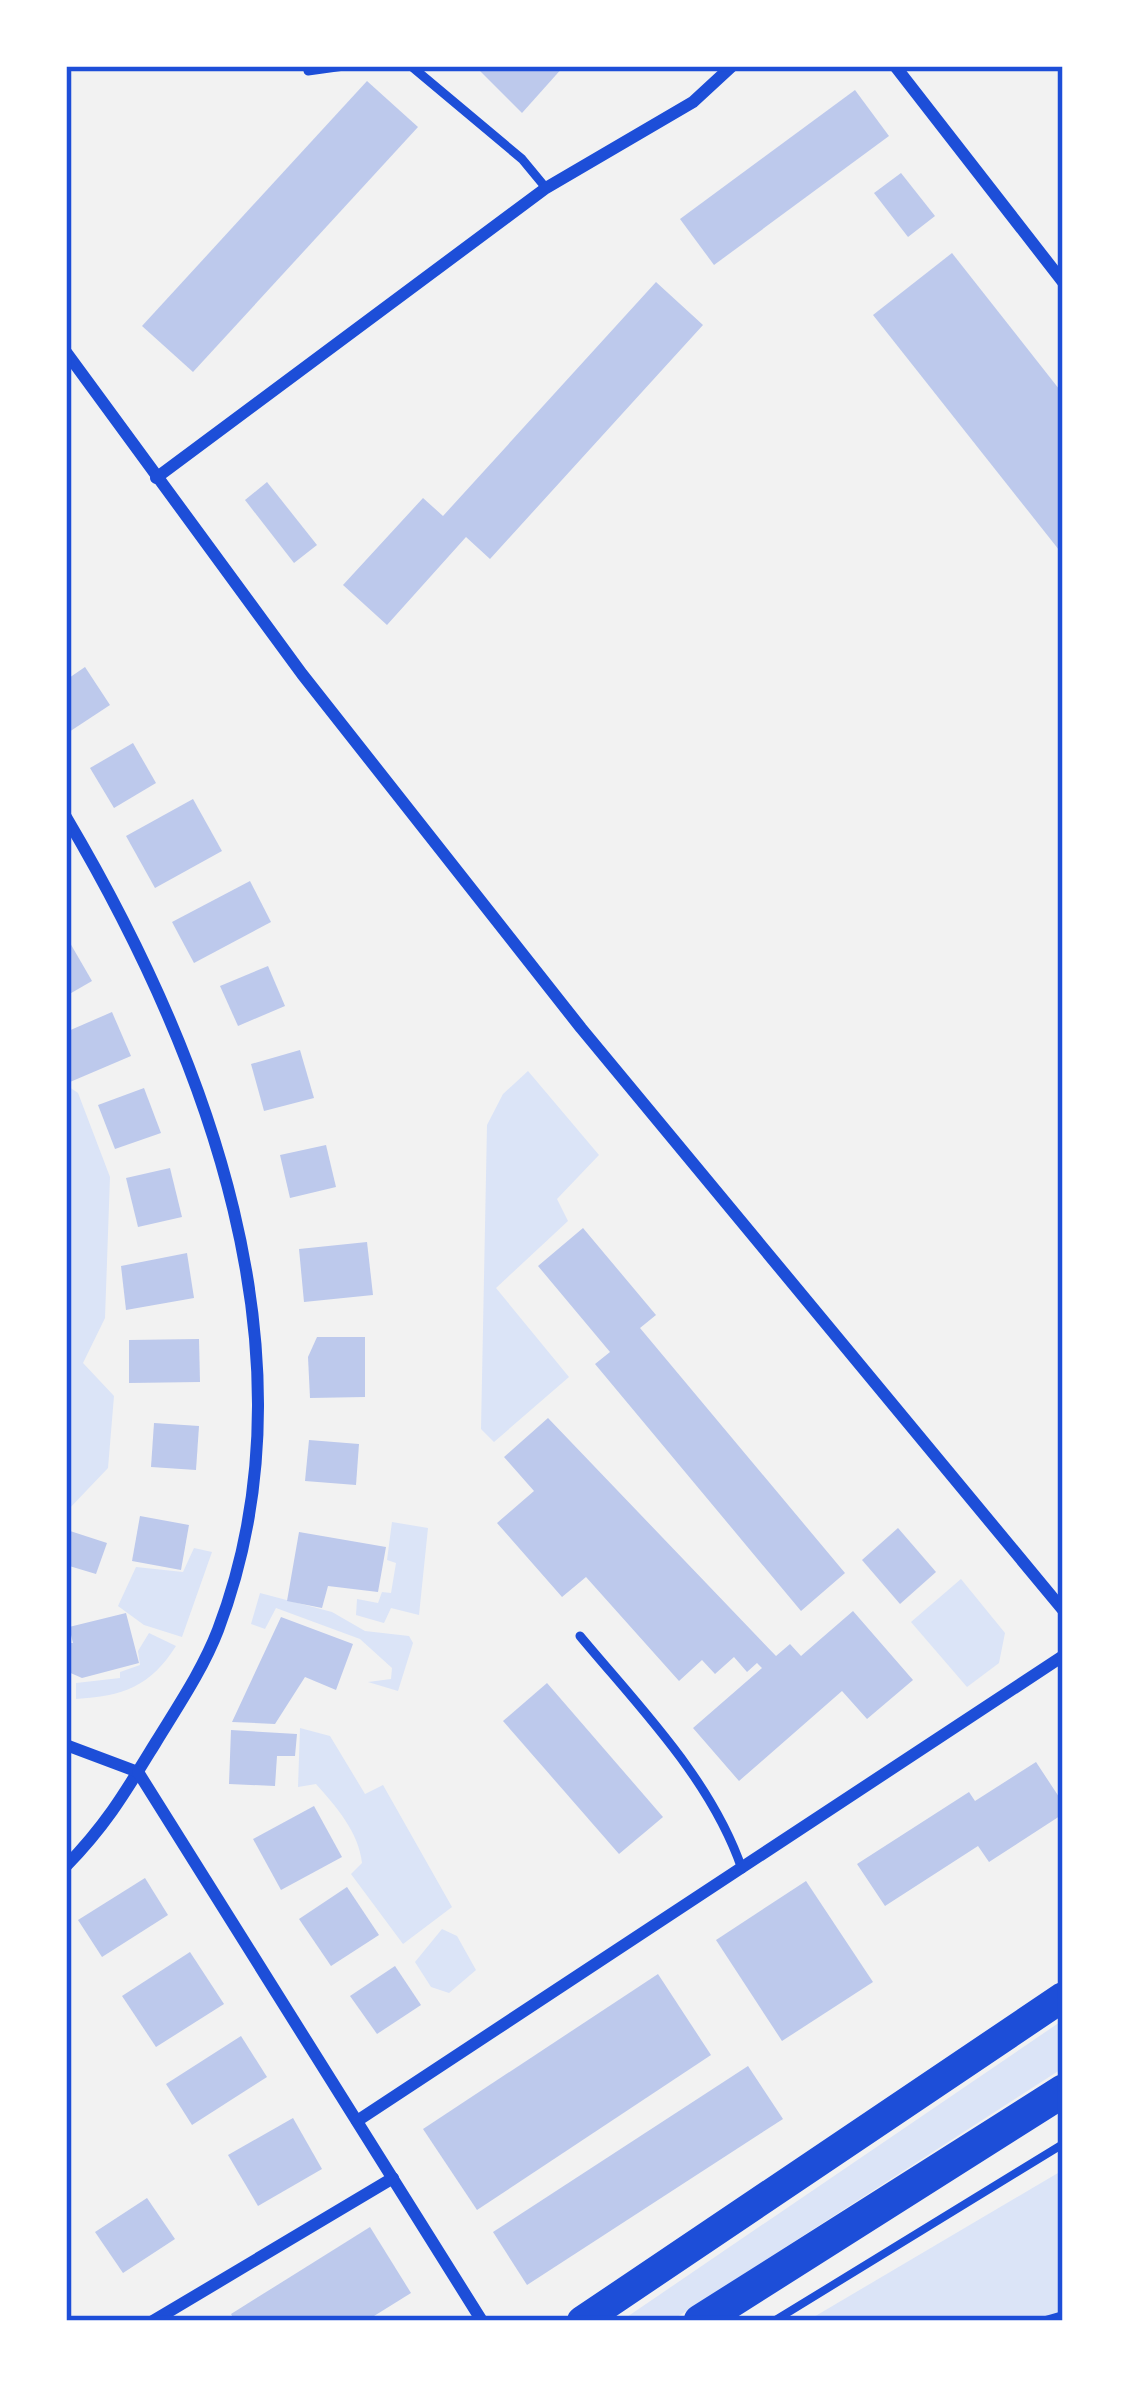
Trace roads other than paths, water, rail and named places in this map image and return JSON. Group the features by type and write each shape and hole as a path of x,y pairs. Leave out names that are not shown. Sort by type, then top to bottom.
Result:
{"highway":[{"path":"700,2321 1063,2091"}],"main road":[{"path":"582,2321 1063,1997"}],"street":[{"path":"156,478 547,188 693,103 732,66"},
{"path":"895,66 1063,282"},
{"path":"66,352 302,674 580,1028 1063,1610"},
{"path":"66,817 152,973 188,1055 232,1192 249,1287 255,1380 240,1556 217,1632 114,1816 66,1866"},
{"path":"357,2121 1063,1655"},
{"path":"66,1744 138,1772 482,2321"},
{"path":"153,2321 393,2178"}],"lane":[{"path":"308,71 344,66"},
{"path":"411,66 522,159 547,188"},
{"path":"580,1636 715,1808 742,1869"}]}
